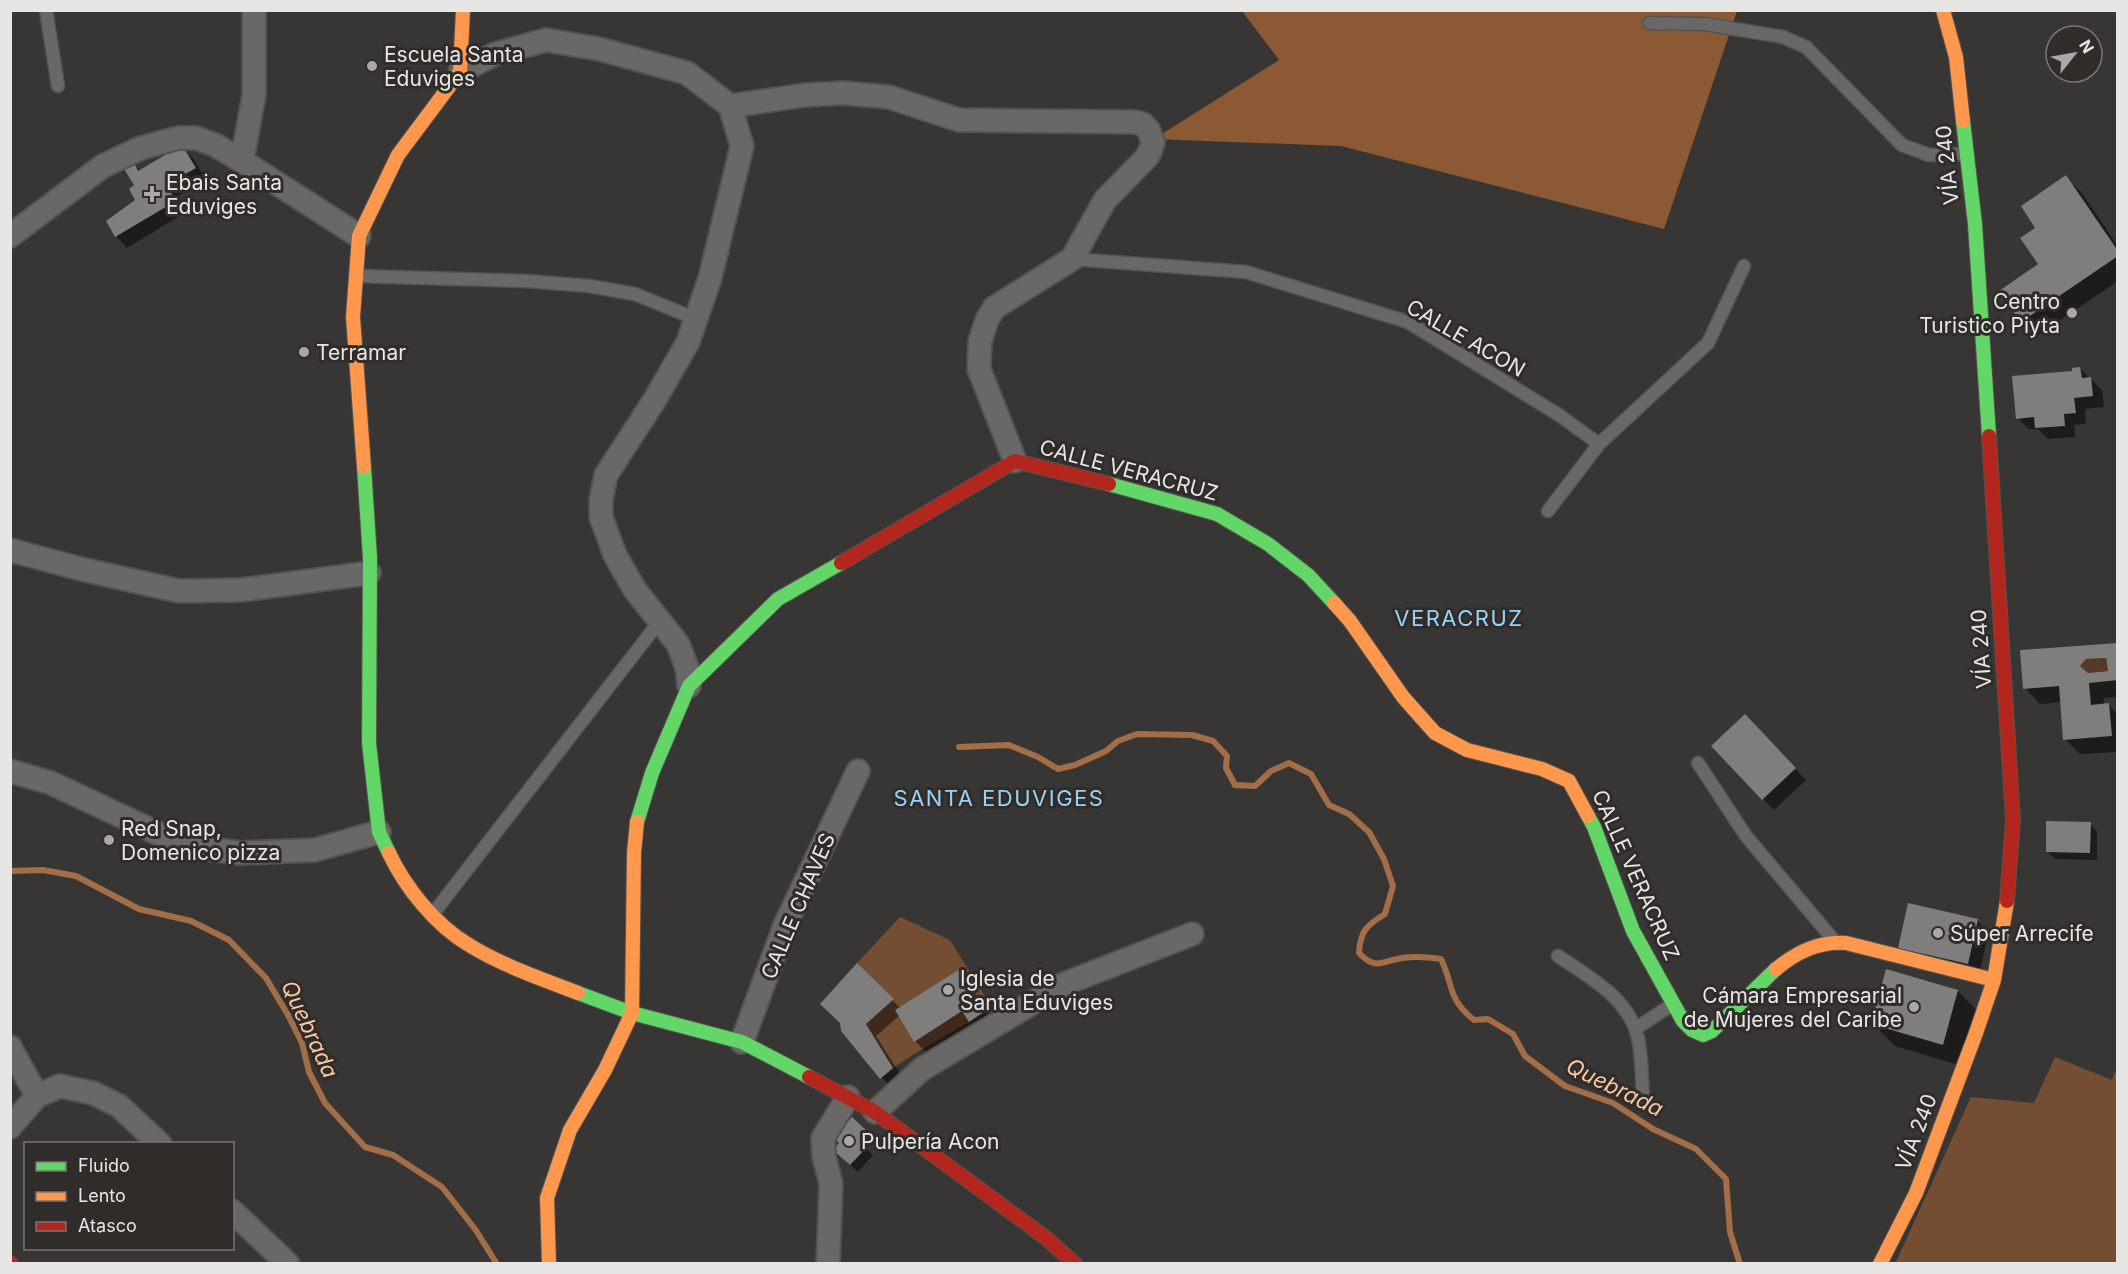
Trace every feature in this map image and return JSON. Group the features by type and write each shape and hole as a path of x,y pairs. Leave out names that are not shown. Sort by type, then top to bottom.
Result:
{"street":[{"path":"242,161 254,94 254,10"},
{"path":"460,72 463,10"},
{"name":"VÍA 240","path":"1880,1263 1916,1193 1994,980 2008,897 2013,820 1976,236 1956,57 1943,10"},
{"path":"689,686 687,668 678,644 635,590 615,555 601,517 601,500 606,475 683,352 710,278 742,146 730,106 687,73 600,49 546,40 495,54 460,72 398,155 359,236 353,317 370,558 369,743 379,832 400,876 432,915 468,945 528,975 632,1013 742,1042 848,1097 875,1112 1046,1238 1075,1263"},
{"path":"730,106 805,94 843,93 889,97 958,120 1135,122 1143,124 1149,131 1153,143 1148,156 1105,200 1072,259 994,308 987,320 980,341 980,369 1015,461"},
{"path":"10,236 103,166 141,147 178,138 196,138 215,145 359,236"},
{"name":"CALLE VERACRUZ","path":"632,1013 634,853 637,818 652,773 689,686 778,599 1015,461 1138,491 1217,514 1268,544 1308,575 1350,621 1403,697 1435,733 1467,750 1542,769 1569,781 1594,827 1633,931 1683,1021 1692,1030 1703,1035 1712,1031 1778,967 1807,948 1835,942 1994,980"},
{"path":"10,550 179,591 241,590 369,573"},
{"path":"10,771 51,783 185,846 240,853 315,850 379,832"},
{"name":"CALLE CHAVES","path":"742,1042 785,925 858,771"},
{"path":"875,1112 922,1069 1064,984 1192,934"},
{"path":"549,1263 547,1198 570,1130 605,1070 632,1013"},
{"path":"10,1047 37,1096"},
{"path":"10,1127 37,1096 60,1086 93,1093 119,1106 159,1142"},
{"path":"828,1263 831,1183 824,1157 823,1138 848,1097"},
{"path":"234,1213 288,1263"}],"lane":[{"path":"46,10 58,86"},
{"path":"1649,23 1705,24 1783,37 1806,47 1902,145 1929,155 1968,154"},
{"name":"CALLE ACON","path":"1072,259 1246,272 1408,322 1559,415 1599,444"},
{"path":"1548,511 1599,444 1708,343 1744,266"},
{"path":"356,276 526,281 589,286 635,294 696,319"},
{"path":"432,915 659,622"},
{"path":"1698,763 1746,836 1835,942"},
{"path":"1558,956 1604,987 1627,1011 1635,1029 1641,1057 1643,1099"},
{"path":"1635,1029 1673,1004"}],"shaded area":[{"path":"1242,11 1737,11 1664,229 1341,146 1154,139 1279,60"},
{"path":"2106,658 2108,671 2088,673 2080,666 2086,659"},
{"path":"900,917 950,940 992,1008 984,1012 958,970 895,1010 914,1041 962,1011 969,1022 893,1068 866,1024 893,999 857,963"},
{"path":"2055,1057 2112,1080 2117,1067 2117,1263 1895,1264 1971,1097 2034,1103"}],"building":[{"name":"Ebais Santa Eduviges","path":"182,145 196,168 166,185 176,201 115,237 106,221 135,200 129,189 134,185 124,169 134,163 138,171"},
{"path":"2066,175 2118,251 2118,256 2021,322 1999,291 2038,264 2020,238 2035,228 2021,206"},
{"path":"2080,367 2082,378 2091,377 2093,396 2074,398 2076,413 2064,414 2065,426 2035,428 2034,417 2016,419 2012,376 2072,371 2072,368"},
{"path":"2118,643 2118,680 2089,683 2091,705 2109,703 2112,736 2063,740 2059,686 2023,689 2020,650","holes":["2106,658 2108,671 2088,673 2080,666 2086,659"]},
{"path":"1745,714 1796,768 1762,800 1711,746"},
{"path":"2046,821 2091,822 2090,853 2046,852"},
{"name":"Súper Arrecife","path":"1908,903 1978,919 1968,964 1898,948"},
{"path":"857,963 894,999 866,1024 893,1068 880,1079 841,1031 840,1023 820,1004"},
{"name":"Cámara Empresarial de Mujeres del Caribe","path":"1886,969 1958,990 1943,1045 1871,1024"},
{"name":"Iglesia de Santa Eduviges","path":"958,970 984,1012 969,1022 962,1011 914,1042 895,1010"},
{"name":"Pulpería Acon","path":"852,1117 867,1131 860,1140 867,1147 850,1165 833,1150 839,1143 834,1138"}],"waterway":[{"name":"Quebrada","path":"959,747 1009,745 1038,757 1058,769 1075,765 1106,751 1118,741 1137,734 1192,735 1213,741 1227,756 1226,768 1235,785 1255,786 1271,771 1289,763 1311,774 1329,805 1349,814 1369,832 1384,859 1393,886 1385,914 1366,929 1361,939 1359,953 1365,959 1375,963 1412,957 1441,959 1455,998 1474,1020 1488,1019 1513,1034 1525,1056 1565,1086 1613,1103 1653,1129 1696,1149 1726,1179 1730,1232 1740,1264"},
{"name":"Quebrada","path":"10,871 43,870 76,876 139,909 191,921 229,940 266,978 288,1015 302,1043 309,1072 325,1103 365,1147 393,1155 442,1187 475,1229 497,1264"}],"traffic: fast":[{"path":"1963,121 1975,224 1989,436"},
{"path":"364,467 370,558 369,743 379,832 389,853"},
{"path":"1109,484 1217,514 1268,544 1308,575 1334,603"},
{"path":"637,822 652,773 689,686 778,599 841,563"},
{"path":"1588,816 1633,931 1683,1021 1692,1030 1703,1035 1712,1031 1776,969"},
{"path":"578,993 632,1013 742,1042 809,1077"}],"traffic: slow":[{"path":"364,467 353,317 359,236 398,155 460,72 463,10"},
{"path":"1943,10 1956,57 1963,121"},
{"path":"1334,603 1350,621 1403,697 1435,733 1467,750 1542,769 1569,781 1588,816"},
{"path":"549,1264 547,1198 570,1130 605,1070 632,1013 634,853 637,822"},
{"path":"389,853 412,892 456,937 509,966 578,993"},
{"path":"1880,1264 1916,1193 1976,1033 1994,980 2007,901"},
{"path":"1776,969 1792,957 1809,949 1827,944 1846,943 1994,980"}],"traffic: jam":[{"path":"1989,436 2013,820 2007,901"},
{"path":"841,563 1015,461 1109,484"},
{"path":"809,1077 875,1112 1046,1238 1075,1264"}],"place":[{"name":"Escuela Santa Eduviges","path":"372,66"},
{"name":"Ebais Santa Eduviges","path":"152,194"},
{"name":"Centro Turistico Piyta","path":"2072,313"},
{"name":"Terramar","path":"304,352"},
{"name":"Red Snap, Domenico pizza","path":"109,840"},
{"name":"Súper Arrecife","path":"1938,933"},
{"name":"Iglesia de Santa Eduviges","path":"948,990"},
{"name":"Cámara Empresarial de Mujeres del Caribe","path":"1914,1007"},
{"name":"Pulpería Acon","path":"849,1141"}],"district":[{"name":"VERACRUZ","path":"1459,618"},
{"name":"SANTA EDUVIGES","path":"999,798"}]}
